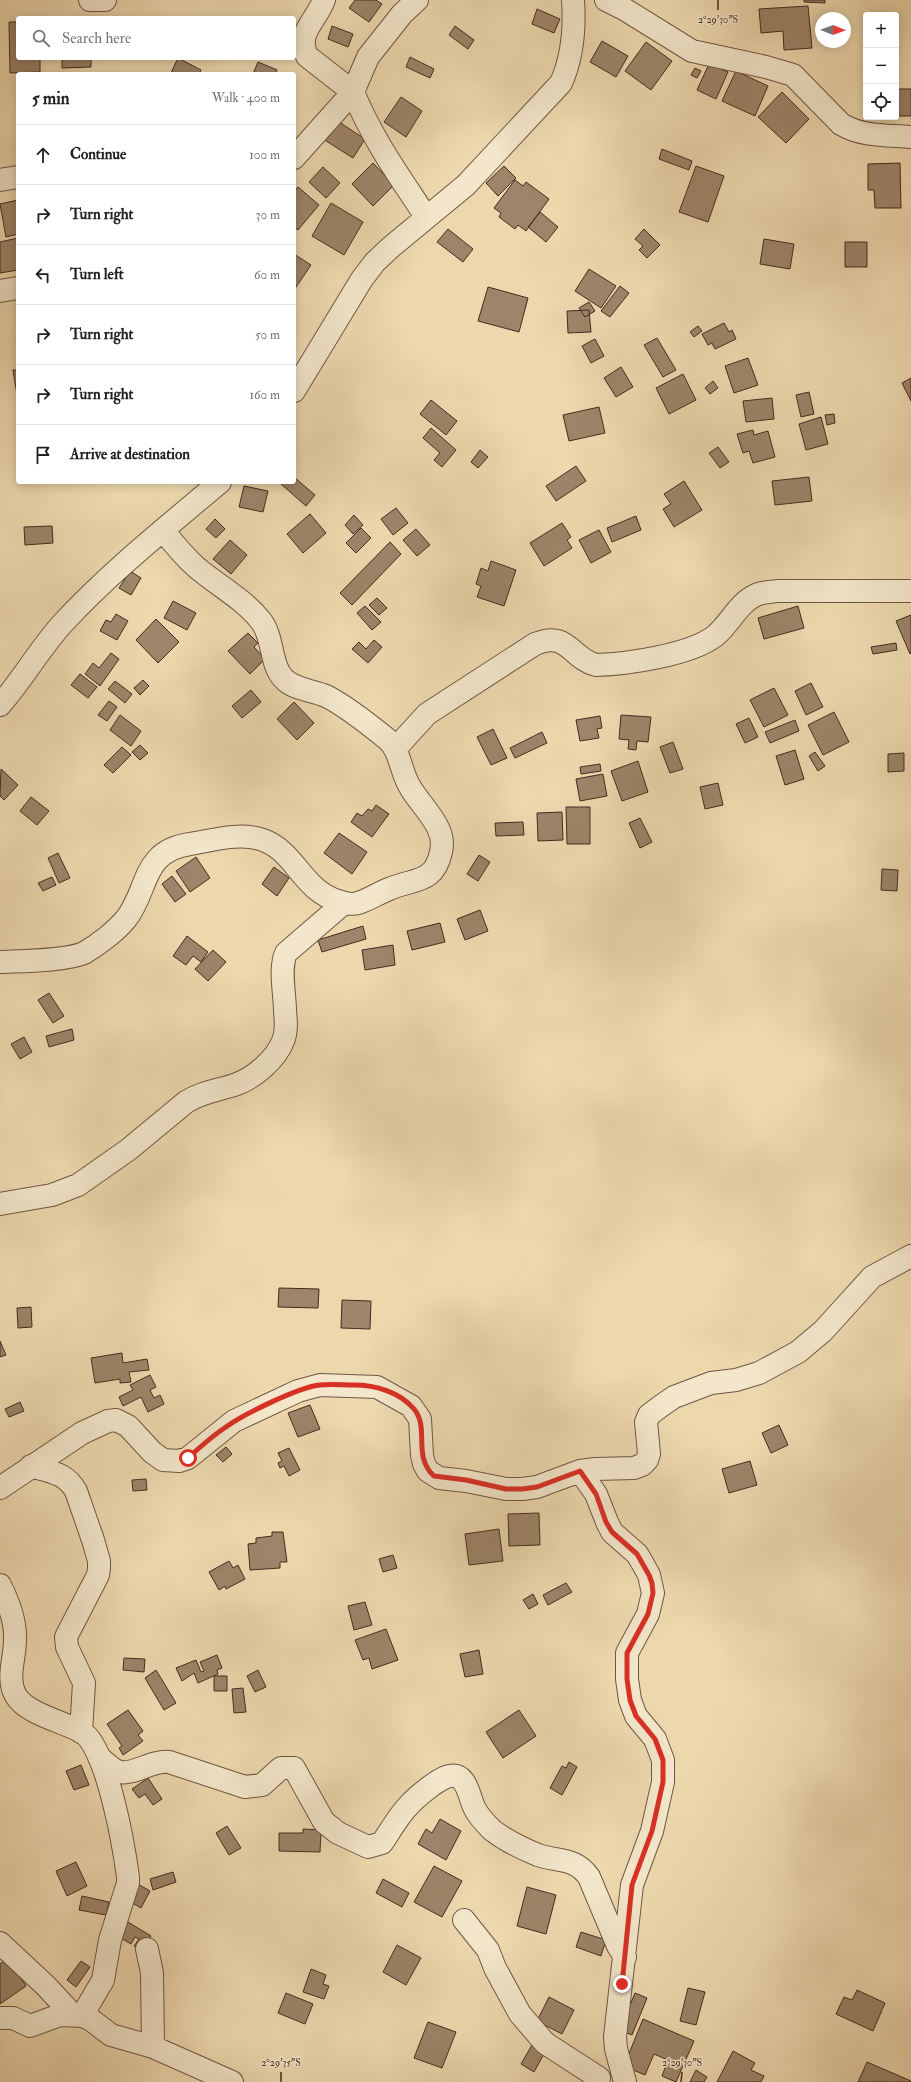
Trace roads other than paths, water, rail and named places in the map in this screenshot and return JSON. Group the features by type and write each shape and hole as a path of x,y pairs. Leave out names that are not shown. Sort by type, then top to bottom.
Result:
{"street":[{"path":"90,0 106,0"},
{"path":"324,0 304,35 303,49 306,56 353,92 364,119 381,150 426,217"},
{"path":"296,156 353,92 368,57 402,14 417,0"},
{"path":"296,388 362,279 386,252 466,185 561,83 567,69 573,40 575,21 573,0"},
{"path":"606,0 624,9 692,51 766,67 793,75 841,124 849,129 860,132 911,137"},
{"path":"0,180 16,177"},
{"path":"0,291 16,288"},
{"path":"0,705 62,624 81,604 163,530 218,484"},
{"path":"0,962 64,957 81,954 96,946 126,918 150,867 172,849 184,845 245,836 261,839 276,845 314,890 327,898 344,903 356,904 391,888 430,875 436,868 442,848 442,838 438,826 406,780 396,748 386,739 325,696 286,682 279,674 268,632 261,621 247,606 197,567 163,530"},
{"path":"396,748 427,714 535,644 544,640 556,640 567,645 590,663 596,665 641,660 691,649 715,636 746,601 757,594 777,591 911,592"},
{"path":"0,1204 52,1195 78,1185 128,1150 195,1096 237,1084 256,1073 278,1052 283,1040 286,1024 283,965 286,954 344,903"},
{"path":"0,1488 82,1433 108,1421 116,1420 128,1426 152,1452 163,1460 179,1461 188,1458 234,1421 298,1390 320,1385 377,1387 411,1406 420,1418 424,1464 428,1471 439,1478 466,1480 506,1489 522,1489 537,1487 580,1471 595,1469 626,1469 642,1465 647,1460 649,1454 646,1422 649,1415 674,1397 711,1383 736,1380 760,1373 798,1352 823,1332 872,1277 911,1256"},
{"path":"31,1466 63,1476 70,1482 76,1491 99,1561 98,1574 66,1637 67,1647 84,1683 81,1732"},
{"path":"580,1471 596,1494 606,1522 612,1532 637,1554 649,1575 653,1593 648,1614 627,1653 627,1679 630,1700 636,1716 655,1739 663,1760 663,1782 652,1831 632,1885 615,2037 616,2049 625,2082"},
{"path":"0,1585 15,1629 11,1679 12,1688 17,1698 23,1704 41,1714 81,1732 90,1740 98,1757 117,1811 128,1877 110,1940 103,1980 77,2015"},
{"path":"98,1757 118,1771 128,1772 158,1761 169,1762 245,1787 262,1785 281,1768 294,1768 324,1822 338,1833 368,1847 382,1843 402,1811 421,1794 444,1778 451,1775 458,1776 464,1782 477,1813 495,1832 538,1854 571,1862 584,1870 589,1877 618,1946 625,1957"},
{"path":"464,1920 488,1950 495,1968 520,2014 545,2043 598,2080 616,2049"},
{"path":"0,1943 77,2015"},
{"path":"147,1949 152,1973 153,2048"},
{"path":"0,2018 13,2018 30,2026 56,2016 77,2015 90,2019 111,2035 153,2048 191,2075 232,2082"}]}
